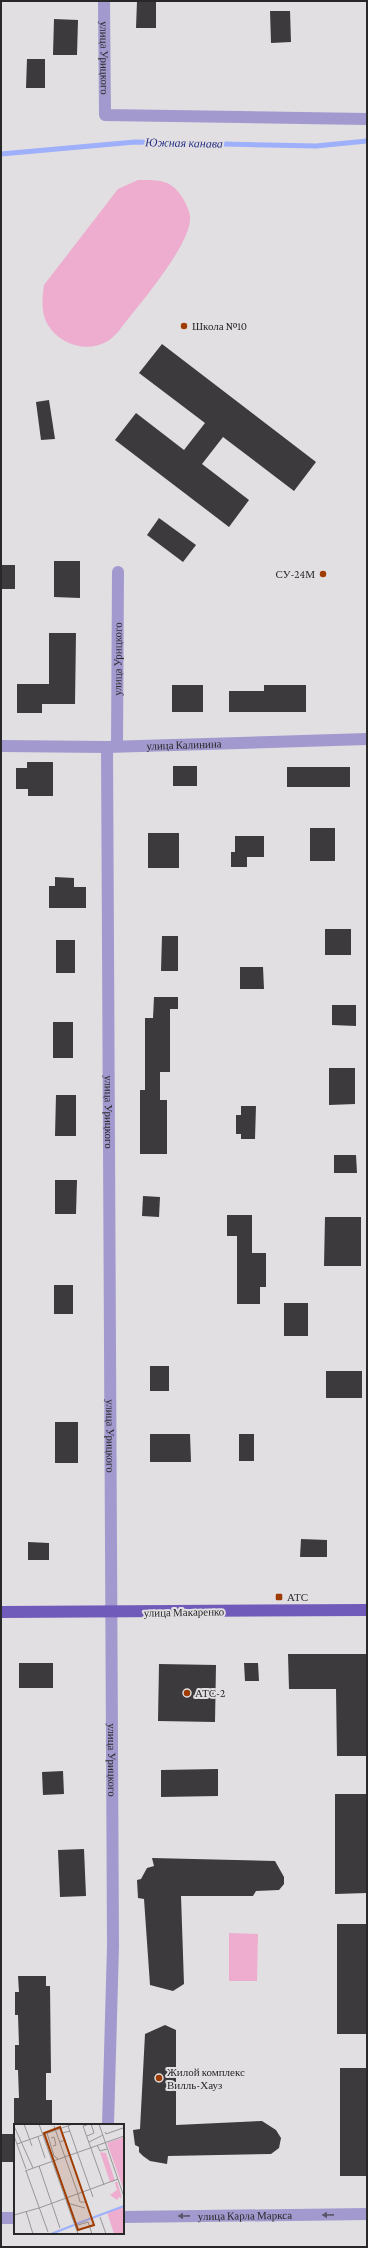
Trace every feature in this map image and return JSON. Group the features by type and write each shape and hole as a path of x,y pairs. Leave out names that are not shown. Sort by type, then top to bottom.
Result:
{"main road":[{"name":"улица Макаренко","path":"1,1612 367,1610"}],"street":[{"name":"улица Урицкого","path":"104,1 105,115 367,119"},
{"name":"улица Урицкого","path":"108,2124 113,1946 110,1612 112,747 118,572"},
{"name":"улица Калинина","path":"1,746 112,747 367,739"},
{"name":"улица Карла Маркса","path":"124,2217 367,2214"},
{"path":"1,2218 14,2218"}],"shaded area":[{"path":"138,180 163,182 169,184 178,191 188,208 190,215 187,232 171,262 160,278 114,336 106,342 90,347 74,345 66,342 53,332 44,316 44,285 118,189"},
{"path":"229,1933 258,1934 257,1981 229,1981"}],"building":[{"path":"137,1 156,1 156,28 136,28"},
{"path":"270,11 290,11 291,42 271,43"},
{"path":"54,19 78,20 77,55 53,55"},
{"path":"27,59 45,59 45,88 26,88"},
{"path":"162,344 316,462 294,491 223,437 202,464 249,500 229,527 115,440 136,413 184,450 205,423 139,373"},
{"path":"49,400 55,439 41,440 36,402"},
{"path":"159,518 196,545 183,562 147,535"},
{"path":"54,561 80,561 80,598 54,597"},
{"path":"1,565 15,565 15,589 1,589"},
{"path":"49,633 76,633 75,704 42,704 42,713 17,713 17,684 49,684"},
{"path":"172,685 203,685 203,712 172,712"},
{"path":"264,685 306,685 306,712 229,712 229,691 264,691"},
{"path":"27,762 53,762 53,796 28,796 28,789 16,789 16,768 27,768"},
{"path":"173,766 197,766 197,786 173,786"},
{"path":"287,767 350,767 350,787 287,787"},
{"path":"310,828 335,828 335,861 310,861"},
{"path":"148,833 179,833 179,868 148,868"},
{"path":"235,836 264,836 264,857 247,857 247,867 231,867 231,852 235,852"},
{"path":"55,877 74,878 74,887 86,887 86,908 49,908 49,886 55,886"},
{"path":"325,929 351,929 351,955 325,955"},
{"path":"162,936 178,936 178,971 161,971"},
{"path":"56,940 75,940 75,973 56,973"},
{"path":"240,967 263,967 264,989 240,989"},
{"path":"154,997 178,997 178,1009 170,1009 170,1072 160,1072 160,1100 167,1100 167,1154 140,1154 140,1090 145,1090 145,1018 153,1018"},
{"path":"332,1005 356,1005 356,1026 332,1025"},
{"path":"53,1022 73,1022 73,1058 53,1058"},
{"path":"329,1068 355,1068 355,1104 329,1105"},
{"path":"56,1095 76,1095 76,1136 55,1136"},
{"path":"241,1106 256,1106 255,1139 241,1139 241,1134 236,1134 236,1115 241,1115"},
{"path":"334,1155 356,1155 357,1173 334,1173"},
{"path":"55,1180 77,1180 76,1214 55,1214"},
{"path":"143,1196 160,1197 159,1217 142,1216"},
{"path":"227,1215 252,1215 252,1253 266,1253 266,1287 260,1287 260,1304 237,1304 237,1236 227,1236"},
{"path":"325,1217 361,1217 361,1266 324,1266"},
{"path":"54,1285 73,1285 73,1314 54,1314"},
{"path":"284,1303 308,1303 308,1336 284,1336"},
{"path":"150,1366 169,1366 169,1391 150,1391"},
{"path":"326,1371 362,1371 362,1398 326,1398"},
{"path":"55,1422 78,1422 78,1463 55,1463"},
{"path":"150,1434 190,1434 191,1462 150,1462"},
{"path":"239,1434 254,1434 254,1461 239,1461"},
{"path":"301,1539 327,1540 327,1557 300,1557"},
{"path":"28,1542 49,1543 49,1560 28,1560"},
{"path":"288,1654 367,1654 367,1756 337,1756 336,1689 289,1689"},
{"path":"19,1663 53,1663 53,1688 19,1688"},
{"path":"244,1663 258,1663 259,1681 245,1681"},
{"name":"АТС-2","path":"159,1664 216,1665 215,1722 158,1721"},
{"path":"218,1769 218,1796 161,1797 161,1770"},
{"path":"63,1771 64,1794 43,1795 42,1772"},
{"path":"335,1794 367,1794 367,1893 335,1894"},
{"path":"84,1849 86,1896 60,1897 58,1850"},
{"path":"152,1858 275,1861 284,1877 284,1884 279,1890 256,1891 253,1896 181,1896 184,1984 173,1991 150,1985 144,1899 138,1898 137,1880 141,1879 147,1868 154,1866"},
{"path":"337,1924 367,1924 367,2034 337,2034"},
{"path":"18,1976 46,1976 46,1986 50,1986 51,2073 46,2073 46,2100 52,2100 52,2124 14,2124 14,2098 19,2098 18,2070 15,2070 15,2045 19,2045 18,2015 15,2015 15,1992 19,1992"},
{"name":"Жилой комплекс Вилль-Хауз","path":"165,2025 176,2030 176,2125 262,2121 276,2130 281,2138 279,2148 271,2154 168,2156 167,2164 150,2161 139,2152 139,2147 135,2145 133,2130 140,2129 145,2034"},
{"path":"340,2068 367,2068 367,2176 340,2176"},
{"path":"1,2134 14,2134 14,2162 1,2162"}],"waterway":[{"name":"Южная канава","path":"1,154 135,142 316,146 367,141"}],"place":[{"name":"Школа №10","path":"184,326"},
{"name":"СУ-24М","path":"323,574"},
{"name":"АТС","path":"279,1597"},
{"name":"АТС-2","path":"187,1693"},
{"name":"Жилой комплекс Вилль-Хауз","path":"159,2078"}]}
